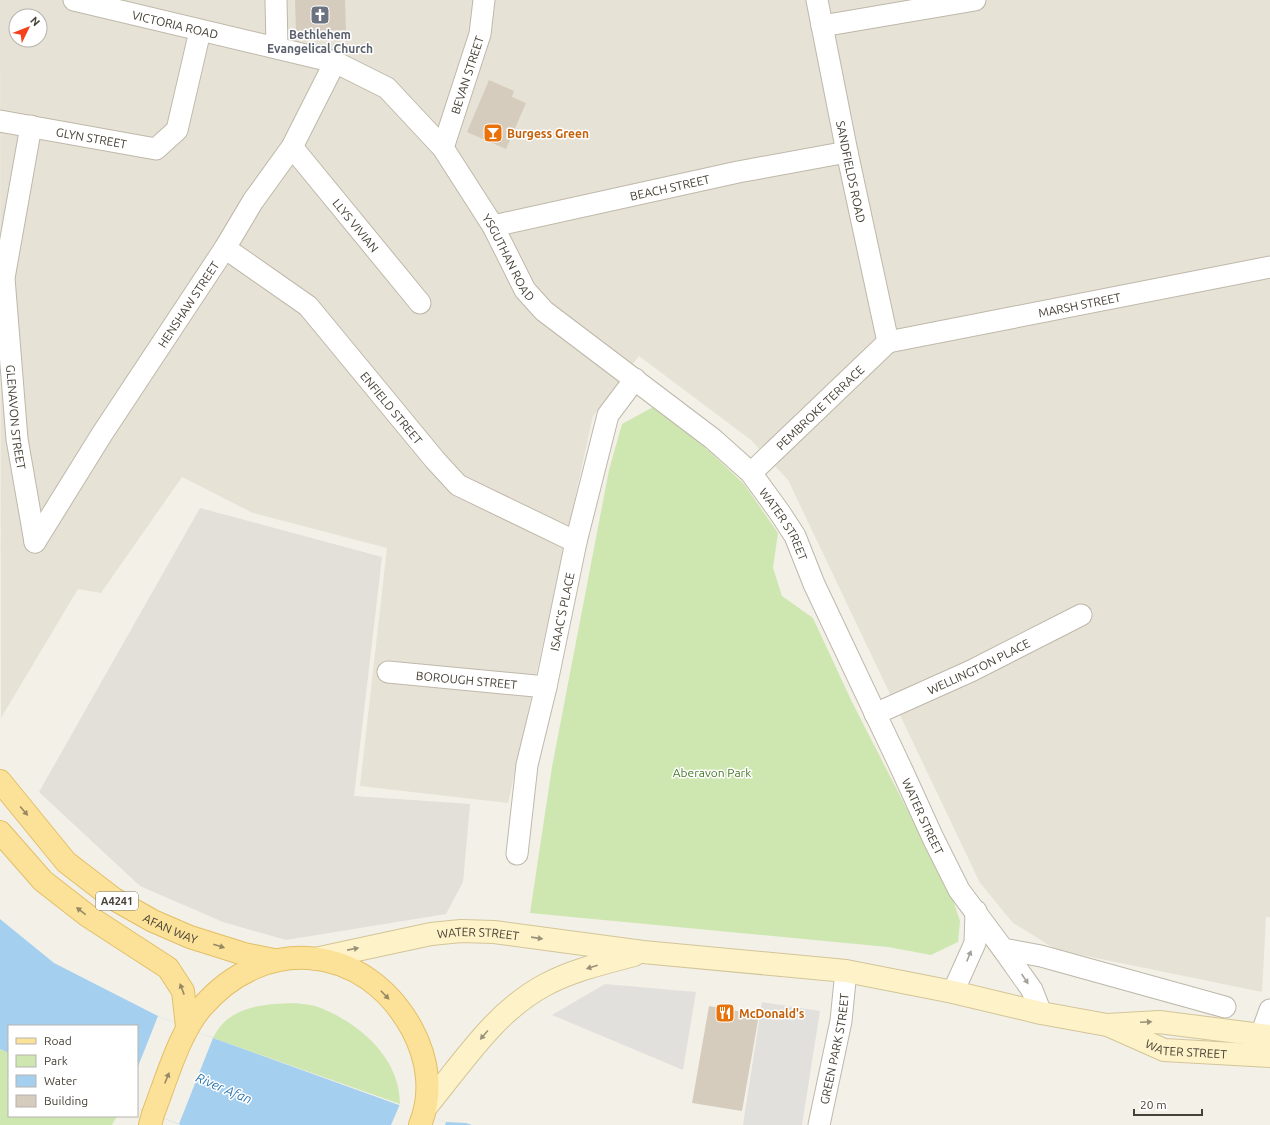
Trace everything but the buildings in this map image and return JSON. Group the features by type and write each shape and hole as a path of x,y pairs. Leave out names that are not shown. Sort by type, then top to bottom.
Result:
{"main road":[{"name":"AFAN WAY","path":"0,781 66,862 114,898 152,921 190,937 244,954 274,960"},
{"name":"A4241","path":"0,832 42,881 88,916 168,968 184,991 187,1027"},
{"name":"A4241","path":"151,1119 187,1027 201,1008 224,985 238,975 274,960 294,958 315,958 336,963 357,973 380,989 397,1006 419,1042 427,1075 428,1092 424,1115"}],"street":[{"name":"VICTORIA ROAD","path":"74,0 200,31 254,41 277,48"},
{"path":"276,0 277,48"},
{"name":"BEVAN STREET","path":"443,148 480,34 484,0"},
{"name":"SANDFIELDS ROAD","path":"817,0 847,152 888,342"},
{"path":"822,26 975,0"},
{"name":"GLYN STREET","path":"0,121 156,149 177,130 200,31"},
{"name":"YSGUTHAN ROAD","path":"277,48 335,62 387,88 443,148 493,226 526,290 544,311 713,439 751,473"},
{"name":"HENSHAW STREET","path":"35,542 102,434 225,248 253,201 292,147 335,62"},
{"name":"GLENAVON STREET","path":"31,126 4,278 17,439 35,542"},
{"name":"LLYS VIVIAN","path":"292,147 420,303"},
{"name":"BEACH STREET","path":"493,226 738,172 847,152"},
{"name":"ENFIELD STREET","path":"225,248 308,306 435,460 458,485 576,542"},
{"name":"MARSH STREET","path":"888,342 1270,267"},
{"name":"PEMBROKE TERRACE","path":"751,473 888,342"},
{"name":"ISAAC'S PLACE","path":"517,854 527,765 546,687 576,542 608,415 635,379"},
{"name":"WATER STREET","path":"751,473 795,536 814,584 932,838 959,890 976,911 1032,990 1041,1013"},
{"name":"WELLINGTON PLACE","path":"875,714 971,671 1081,615"},
{"name":"BOROUGH STREET","path":"388,672 546,687"},
{"path":"953,992 974,943 976,911"},
{"name":"WATER STREET","path":"315,958 431,934 461,931 494,932 643,952 846,971 953,992 1041,1013 1107,1024 1159,1022 1267,1038"},
{"path":"1003,949 1041,956 1225,1007"},
{"name":"WATER STREET","path":"424,1115 484,1035 520,1002 554,980 577,971 643,952"},
{"name":"GREEN PARK STREET","path":"819,1125 841,1021 846,971"},
{"path":"1267,1038 1270,1010"},
{"name":"WATER STREET","path":"1107,1024 1164,1050 1270,1056"}],"shaded area":[{"path":"0,0 1270,0 1270,917 1266,917 1262,992 1057,950 1013,923 980,883 788,480 751,440 639,356 593,416 508,803 360,786 387,548 253,513 182,477 101,593 78,589 1,718"},
{"path":"200,508 382,557 354,796 470,804 463,882 446,914 286,940 223,922 140,886 39,792"},
{"path":"605,984 696,992 683,1070 552,1015"},
{"path":"762,1002 820,1011 802,1125 743,1125"}],"green space":[{"name":"Aberavon Park","path":"655,406 709,451 744,484 778,533 773,568 782,596 813,618 852,702 952,897 960,921 958,942 931,955 888,947 530,913 552,767 609,470 622,424"},
{"path":"294,1003 315,1006 348,1022 362,1032 385,1057 393,1071 398,1087 400,1104 213,1038 220,1027 237,1013 270,1004"},
{"path":"0,1049 8,1053 8,1117 116,1117 112,1125 0,1125"}],"water":[{"name":"River Afan","path":"0,919 54,963 158,1016 213,1038 446,1122 466,1123 472,1125 181,1125 138,1108 138,1025 8,1025 8,1053 0,1049"}],"pier":[{"path":"158,1016 213,1038 179,1124 138,1108 138,1066"},
{"path":"400,1104 446,1122 445,1125 391,1125"}],"place":[{"name":"Bethlehem Evangelical Church","path":"320,15"},
{"name":"Burgess Green","path":"493,133"},
{"name":"McDonald's","path":"725,1013"}]}
